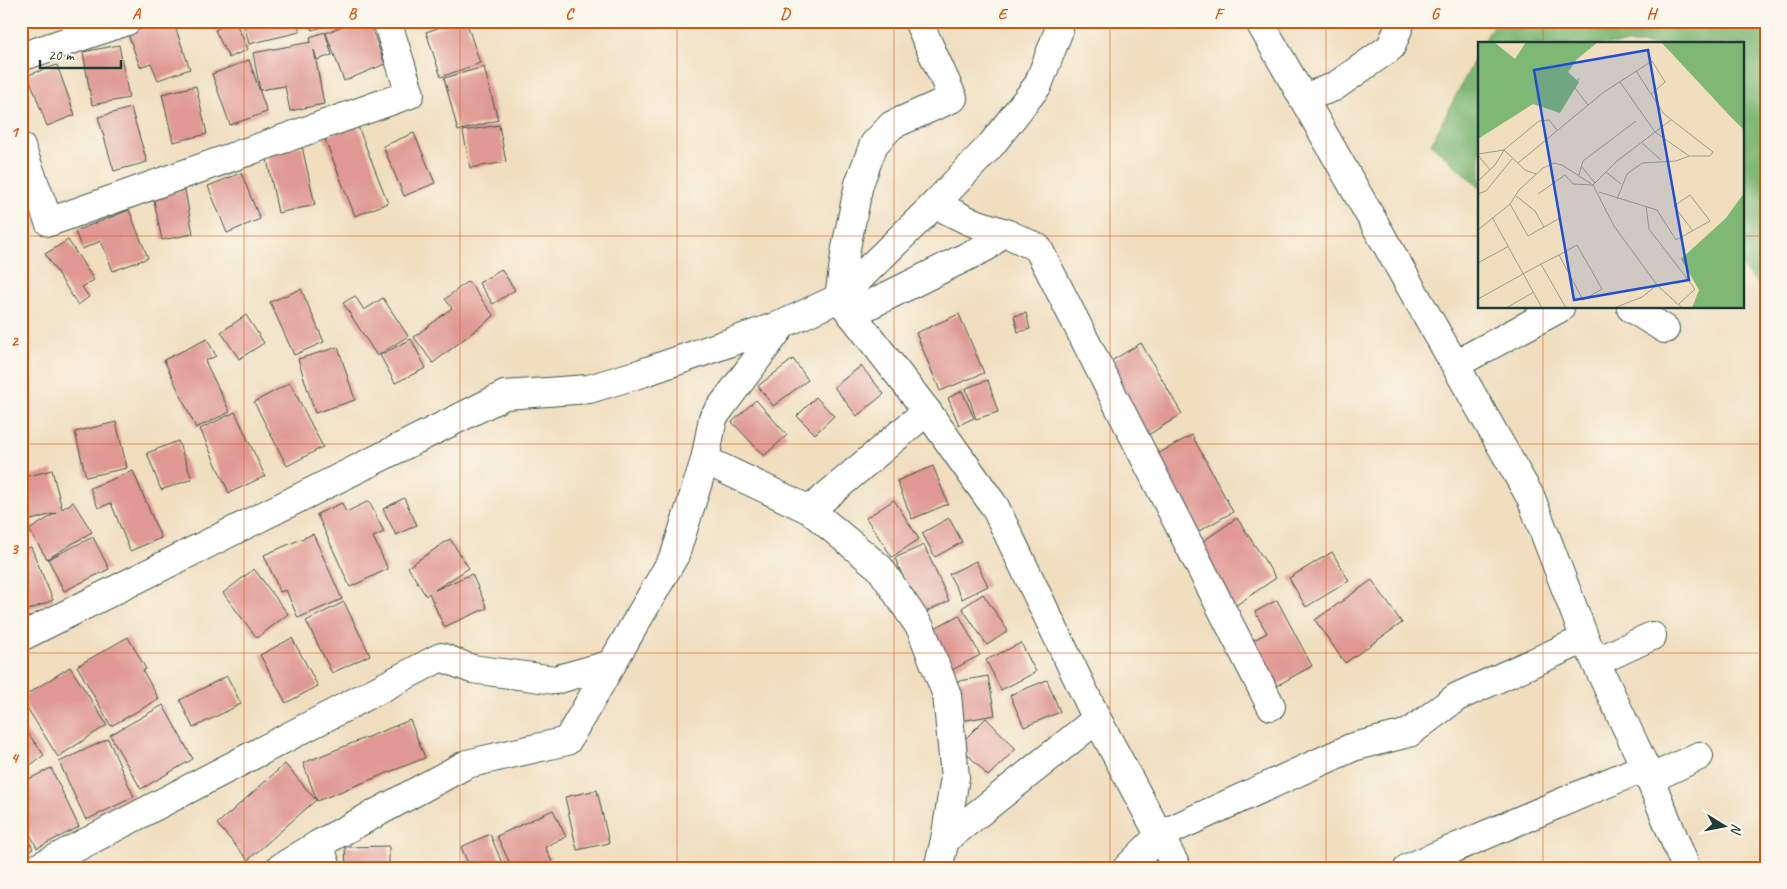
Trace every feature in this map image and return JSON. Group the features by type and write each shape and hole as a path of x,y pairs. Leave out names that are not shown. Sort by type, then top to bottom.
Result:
{"street":[{"path":"21,57 127,21"},
{"path":"21,147 49,222 410,94 387,21"},
{"path":"918,21 953,98 892,126 874,144 859,184 846,248 845,306 927,411 995,507 1098,719 1177,868"},
{"path":"845,306 935,204 992,144 1038,85 1059,30 1058,21"},
{"path":"1259,21 1531,498 1590,650 1648,773 1686,868"},
{"path":"1303,98 1334,87 1391,47 1401,21"},
{"path":"935,204 969,221 1003,232 1038,248 1271,706"},
{"path":"21,637 505,396 589,390 642,373 783,324 845,306 986,247 1003,232"},
{"path":"1456,364 1558,309"},
{"path":"1633,309 1665,329"},
{"path":"280,868 323,856 467,764 567,742 675,555 706,460 712,418 783,324"},
{"path":"810,510 927,411"},
{"path":"706,460 810,510 880,568 921,629 947,695 955,777 945,840 938,868"},
{"path":"1127,868 1160,835 1353,747 1409,733 1457,697 1590,650 1652,636"},
{"path":"37,868 441,657 472,669 555,680 612,664"},
{"path":"945,840 1098,719"},
{"path":"1408,868 1454,859 1648,773 1699,756"}],"green space":[{"path":"1495,21 1766,21 1766,292 1744,270 1744,42 1484,42"},
{"path":"1478,53 1478,186 1431,144"}],"building":[{"path":"163,21 173,21 190,69 158,80 151,63 140,67 128,34"},
{"path":"235,21 248,49 229,58 215,30"},
{"path":"243,21 297,21 300,32 249,44"},
{"path":"309,21 342,21 342,22 312,30"},
{"path":"355,21 369,21 385,64 344,81 326,33"},
{"path":"402,21 436,21 436,22 403,28"},
{"path":"457,21 466,21 480,63 441,77 426,32"},
{"path":"325,32 332,55 317,60 314,50 324,104 290,111 285,86 260,90 253,53 311,42 310,37"},
{"path":"119,45 129,98 92,105 83,52"},
{"path":"249,60 267,112 230,125 212,74"},
{"path":"57,65 75,115 47,126 28,75"},
{"path":"484,67 498,120 458,131 444,78"},
{"path":"196,86 207,134 173,142 162,94"},
{"path":"131,108 147,162 114,171 98,117"},
{"path":"357,124 388,203 355,216 324,137"},
{"path":"499,125 506,162 470,168 463,131"},
{"path":"414,133 435,183 404,196 383,146"},
{"path":"302,146 315,205 278,213 266,154"},
{"path":"241,173 260,219 227,233 208,186"},
{"path":"185,190 193,234 162,240 153,196"},
{"path":"129,210 148,258 113,271 101,241 82,249 75,231"},
{"path":"68,240 94,280 82,287 89,297 78,305 45,254"},
{"path":"501,269 515,290 493,304 479,283"},
{"path":"468,281 494,316 433,363 414,337 452,308 445,299"},
{"path":"301,289 324,342 294,355 270,302"},
{"path":"355,296 364,310 383,298 408,336 377,356 343,303"},
{"path":"1026,313 1030,329 1018,332 1014,316"},
{"path":"959,314 984,373 940,391 916,333"},
{"path":"246,315 264,343 239,359 221,332"},
{"path":"207,339 216,356 205,361 230,412 196,428 164,360"},
{"path":"411,339 426,368 395,383 380,355"},
{"path":"1141,343 1182,414 1145,437 1103,366"},
{"path":"338,347 355,400 315,413 298,359"},
{"path":"793,359 808,380 773,406 758,386"},
{"path":"861,366 884,394 857,416 834,387"},
{"path":"988,380 998,412 976,419 966,388"},
{"path":"290,383 323,447 287,466 254,402"},
{"path":"962,391 974,418 959,425 948,398"},
{"path":"816,397 834,416 815,434 797,416"},
{"path":"756,400 787,435 764,456 732,422"},
{"path":"235,412 265,476 229,493 200,429"},
{"path":"116,422 127,468 86,477 75,432"},
{"path":"1192,435 1233,512 1192,535 1150,458"},
{"path":"178,441 192,479 161,490 147,453"},
{"path":"933,466 948,504 912,519 897,481"},
{"path":"52,470 62,509 73,502 92,532 47,559 29,530 56,513 21,523 21,478"},
{"path":"133,471 161,538 130,551 111,503 98,508 90,488"},
{"path":"404,498 417,525 396,535 383,509"},
{"path":"894,500 919,539 892,557 866,518"},
{"path":"369,501 384,532 373,537 388,569 350,587 317,514 342,503 346,512"},
{"path":"949,518 962,542 935,557 922,533"},
{"path":"1237,518 1276,578 1232,608 1193,548"},
{"path":"313,534 342,599 298,618 286,590 280,592 264,555"},
{"path":"93,537 109,569 64,591 48,559"},
{"path":"450,539 469,568 435,590 472,574 487,608 444,627 429,593 426,596 408,567"},
{"path":"924,545 949,601 919,615 895,558"},
{"path":"31,547 53,600 21,613 21,551"},
{"path":"1332,552 1349,581 1306,607 1289,578"},
{"path":"976,561 988,586 962,599 949,574"},
{"path":"254,569 288,614 257,638 223,593"},
{"path":"1372,580 1402,623 1345,663 1315,620"},
{"path":"983,594 1008,631 987,645 962,608"},
{"path":"1277,600 1312,666 1276,686 1252,641 1267,633 1255,612"},
{"path":"344,602 370,655 332,673 306,621"},
{"path":"959,615 980,655 952,670 931,630"},
{"path":"128,637 146,669 143,671 159,699 111,726 77,666"},
{"path":"292,638 318,686 286,703 260,655"},
{"path":"1021,643 1036,672 1001,690 986,660"},
{"path":"70,667 107,725 58,757 21,698"},
{"path":"227,676 241,704 193,728 180,700"},
{"path":"988,676 995,715 961,721 954,682"},
{"path":"1047,680 1060,712 1024,727 1010,695"},
{"path":"163,705 193,759 141,789 110,735"},
{"path":"986,718 1016,749 988,776 959,745"},
{"path":"410,720 425,758 317,801 303,763"},
{"path":"21,724 44,755 21,772"},
{"path":"108,739 134,797 86,820 59,762"},
{"path":"285,764 316,800 248,860 217,824"},
{"path":"51,768 79,827 37,848 21,816 21,783"},
{"path":"597,790 609,843 577,850 565,797"},
{"path":"553,810 566,837 545,847 554,866 549,868 512,868 497,836"},
{"path":"21,826 33,849 21,855"},
{"path":"490,834 504,868 470,868 461,847"},
{"path":"389,846 389,868 346,868 345,847"}]}
